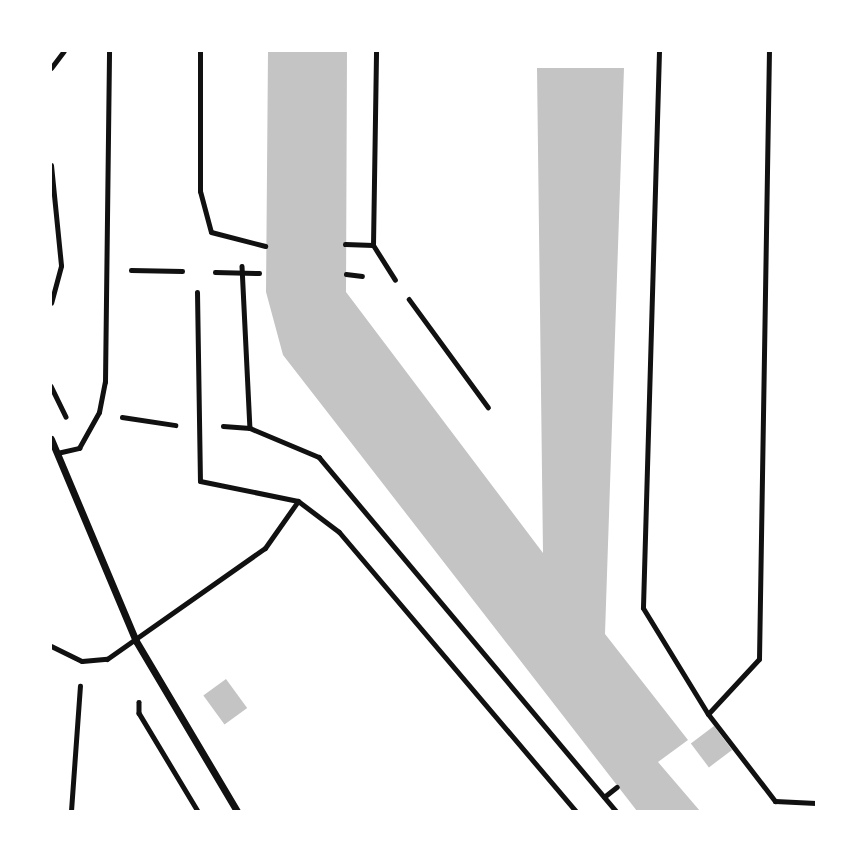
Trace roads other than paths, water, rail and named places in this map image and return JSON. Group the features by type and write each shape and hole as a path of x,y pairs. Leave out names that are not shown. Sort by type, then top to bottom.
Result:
{"street":[{"path":"51,439 136,641 237,811"}],"lane":[{"path":"51,68 64,51"},
{"path":"57,453 79,448 99,412 105,382 109,51"},
{"path":"200,51 200,191 211,232 265,246"},
{"path":"376,51 373,245 395,280"},
{"path":"659,51 643,608 708,714 775,801 816,803"},
{"path":"708,714 759,659 769,51"},
{"path":"51,165 61,266 51,303"},
{"path":"345,244 373,245"},
{"path":"197,292 200,481 299,501 339,532 576,811"},
{"path":"51,646 82,661 107,659 265,548 299,501"}]}
